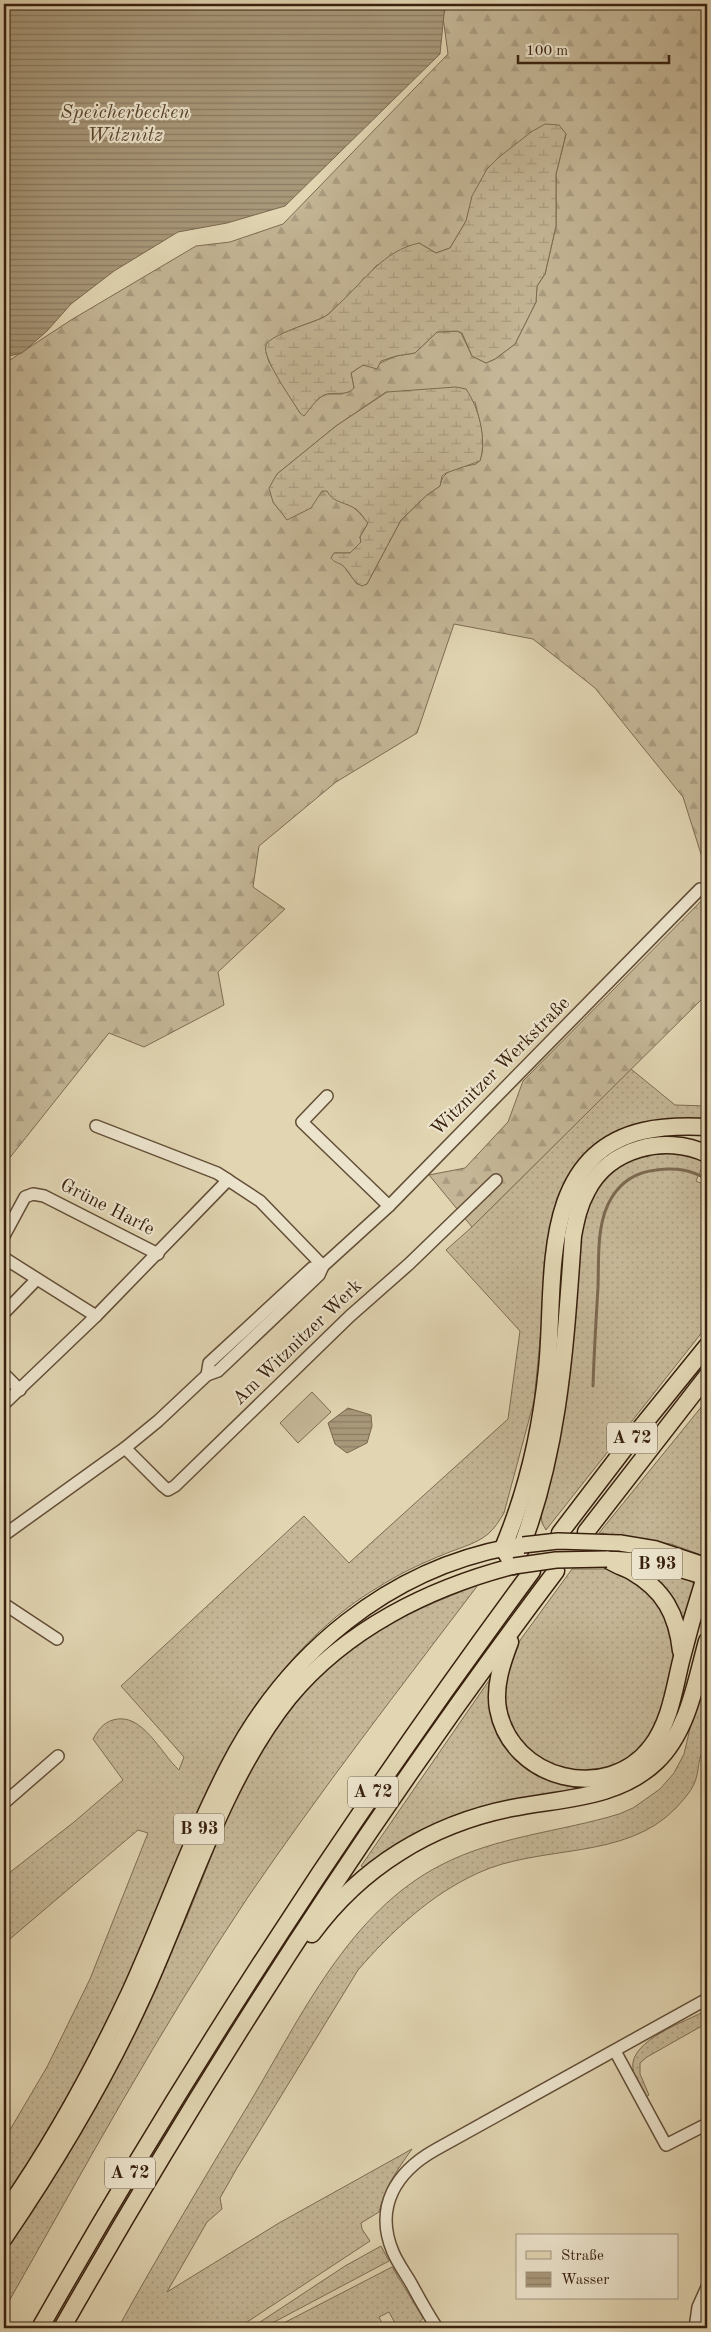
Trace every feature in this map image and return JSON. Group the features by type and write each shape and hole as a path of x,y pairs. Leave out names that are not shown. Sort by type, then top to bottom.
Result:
{"highway":[{"path":"514,1566 515,1520 535,1446 548,1367 556,1249 562,1210 574,1179 589,1161 616,1141 642,1131 657,1128 707,1127"},
{"path":"514,1546 529,1529 556,1425 573,1236 577,1215 587,1191 614,1161 635,1150 656,1145 681,1145 707,1154"},
{"name":"A 72","path":"560,1533 638,1430 707,1346"},
{"name":"A 72","path":"586,1532 707,1376"},
{"path":"607,1559 646,1580 664,1600 673,1614 679,1631 682,1661"},
{"name":"A 72","path":"40,2328 139,2157 224,2019 365,1803 532,1571"},
{"name":"A 72","path":"62,2328 158,2163 278,1970 381,1813 517,1622 556,1571"},
{"path":"517,1622 499,1675 497,1690 498,1709 508,1736 534,1765 555,1774 576,1779 593,1779 619,1772 639,1760 651,1747 664,1726 707,1574"},
{"path":"278,1970 300,1951 339,1901 362,1879 391,1856 414,1843 441,1829 468,1819 512,1808 593,1794 622,1785 640,1775 657,1761 675,1737 688,1708 707,1641"}],"main road":[{"name":"B 93","path":"4,2212 62,2123 98,2056 130,1990 201,1824 229,1764 270,1700 314,1648 354,1614 379,1598 428,1572 514,1546 558,1541 620,1543 656,1550 707,1574"},
{"name":"B 93","path":"4,2240 62,2151 112,2061 144,1994 232,1793 258,1744 289,1698 324,1663 362,1632 391,1614 442,1588 514,1566 556,1560 607,1559 652,1563 707,1574"}],"street":[{"name":"Witznitzer Werkstraße","path":"4,1535 125,1448 158,1421 206,1375 218,1371 319,1275 323,1266 389,1206 700,889"},
{"path":"327,1096 302,1122 389,1206"},
{"path":"96,1126 210,1170 228,1180 260,1201 323,1266"},
{"name":"Grüne Harfe","path":"4,1404 158,1254 228,1180"},
{"name":"Am Witznitzer Werk","path":"125,1448 168,1490 175,1486 350,1316 409,1264 496,1180"},
{"name":"Grüne Harfe","path":"4,1236 25,1197 33,1194 44,1196 158,1254"},
{"path":"4,1258 96,1316"},
{"path":"4,1313 37,1279"},
{"path":"4,1374 20,1390"},
{"path":"4,1604 57,1639"},
{"path":"4,1803 58,1756"},
{"path":"437,2328 393,2252 386,2225 390,2200 404,2172 416,2161 707,1999"},
{"path":"615,2051 666,2144 707,2124"},
{"path":"695,2328 698,2307 707,2287"}],"green space":[{"path":"447,4 707,4 707,873 683,797 595,688 533,639 454,624 417,733 336,782 259,846 253,887 285,909 218,972 224,1005 144,1047 109,1033 4,1165 4,364 71,320 196,246 230,242 283,224 448,54 443,17","holes":["566,134 556,174 556,226 545,274 537,286 536,302 515,344 495,359 486,363 472,356 461,333 457,331 437,332 415,353 396,356 378,364 363,365 351,373 354,388 342,394 325,394 300,413 269,362 266,352 293,329 325,317 359,286 376,266 419,243 436,253 450,248 466,221 469,211","386,392 475,402 482,434 482,452 476,464 448,472 440,486 427,495 401,520 367,584 357,584 334,553 350,553 361,542 360,537 368,523 360,513 350,505 335,498 327,490 322,491 287,519 273,502 277,474 336,426"]},
{"path":"545,124 559,125 566,134 556,174 556,226 545,274 537,286 536,302 515,344 495,359 486,363 472,356 462,333 457,331 437,332 415,353 381,361 377,369 363,365 351,373 354,388 351,391 324,395 304,416 300,413 278,379 268,359 266,345 269,341 326,316 385,259 406,247 419,243 436,253 450,248 466,221 472,196 487,169 531,132"},
{"path":"456,387 466,389 478,414 483,443 480,461 442,476 440,486 427,495 401,520 367,584 362,586 356,582 345,567 331,558 334,553 350,553 361,542 360,537 368,523 358,511 332,498 327,491 322,491 311,508 287,520 273,502 269,488 277,474 336,426 387,392"},
{"path":"707,895 707,994 472,1227 429,1175 465,1168 508,1122 523,1081"},
{"path":"631,1069 675,1105 707,1106 707,1120 605,1139 578,1161 557,1198 552,1220 534,1401 504,1513 493,1529 483,1538 400,1575 348,1607 307,1643 273,1683 223,1761 203,1802 112,2015 88,2064 4,2203 4,2140 47,2067 90,1979 148,1833 138,1830 4,1944 4,1877 74,1822 123,1780 93,1739 106,1723 123,1719 133,1722 150,1736 179,1770 184,1757 121,1686 304,1516 349,1563 508,1419 520,1331 446,1250 472,1227"},
{"path":"669,1149 701,1157 704,1163 696,1181 703,1184 707,1172 707,1326 546,1530 542,1523 541,1513 583,1215 598,1187 619,1164 638,1155"},
{"path":"312,1392 331,1412 298,1443 280,1423"},
{"path":"707,1400 707,1557 671,1544 599,1533"},
{"path":"633,1566 696,1579 684,1631"},
{"path":"572,1569 611,1569 626,1574 662,1605 677,1654 661,1719 638,1751 610,1769 575,1774 533,1757 512,1732 502,1698 510,1658 521,1639"},
{"path":"478,1585 332,1778 215,1947 92,2153 4,2310 4,2249 28,2214 153,1986 186,1919 229,1813 254,1763 269,1739 303,1694 344,1654 366,1638 393,1623"},
{"path":"707,1656 707,1713 701,1722 707,1726 708,1743 701,1756 695,1781 684,1799 655,1825 632,1836 581,1850 502,1864 478,1873 460,1882 428,1903 384,1941 358,1970 237,2168 220,2198 222,2209 207,2222 167,2292 279,2223 412,2149 388,2187 379,2212 361,2223 362,2229 370,2241 238,2328 118,2328 166,2243 309,2002 330,1969 354,1938 380,1910 408,1885 441,1865 484,1847 619,1814 633,1808 660,1789 674,1773 684,1754"},
{"path":"490,1679 493,1681 511,1750 606,1785 509,1803 365,1868 361,1866"},
{"path":"707,2010 707,2023 647,2057 640,2063 640,2074 649,2095 646,2097 633,2069 634,2059 640,2049 649,2040 661,2033"},
{"path":"381,2246 389,2261 263,2328 251,2328 345,2266"},
{"path":"392,2267 423,2318 415,2328 395,2323 389,2312 379,2317 382,2323 350,2328 274,2328"}],"water":[{"name":"Speicherbecken Witznitz","path":"4,4 445,4 440,54 285,206 227,223 178,232 114,271 71,304 47,331 22,353 4,357"},
{"path":"348,1408 371,1415 372,1426 367,1443 347,1453 335,1444 328,1423"}],"waterway":[{"path":"593,1386 599,1240 603,1218 612,1197 631,1178 649,1171 663,1169 683,1170 707,1179"}]}
